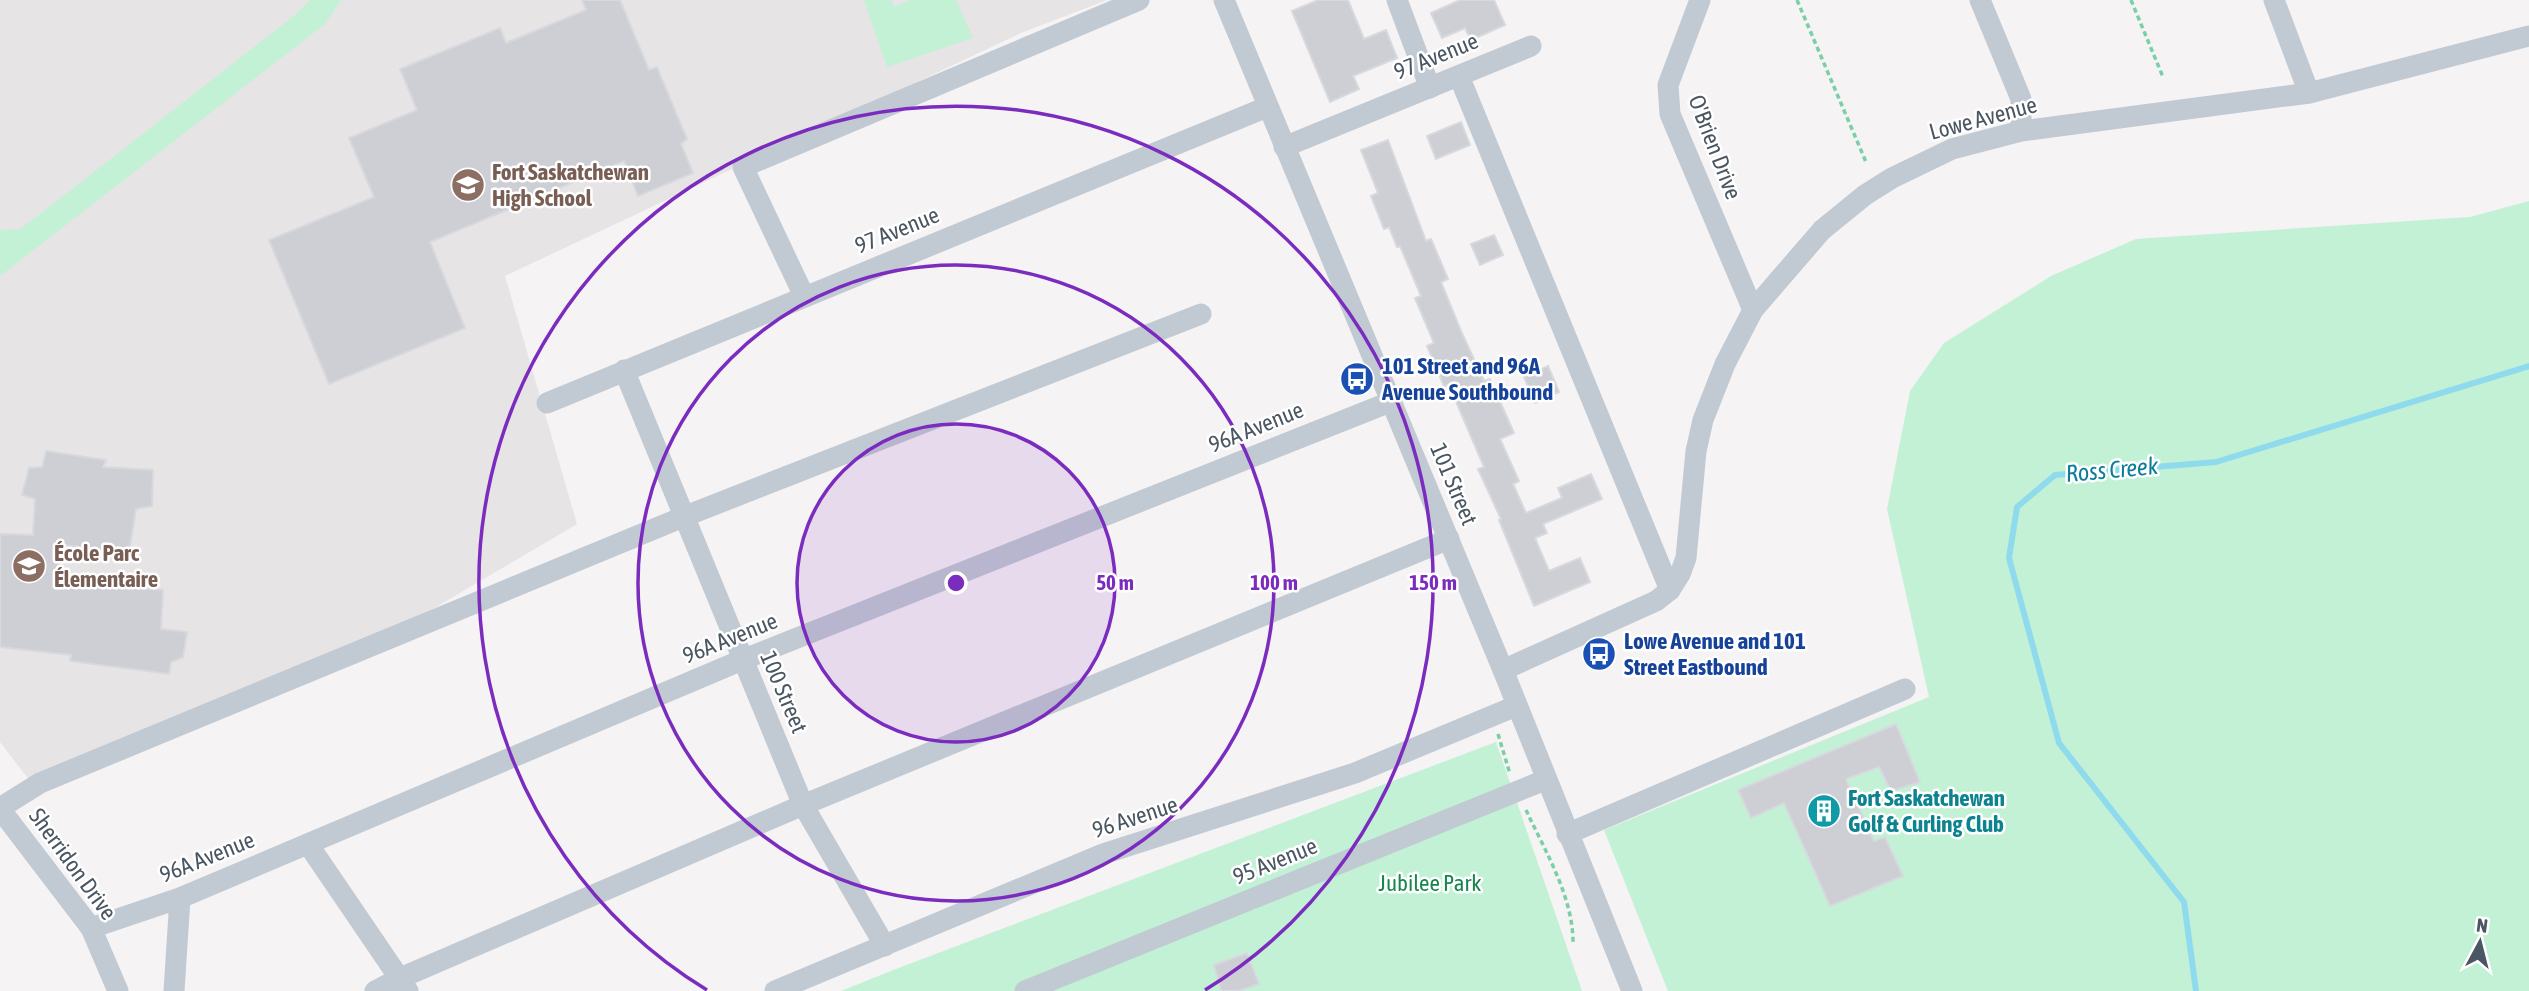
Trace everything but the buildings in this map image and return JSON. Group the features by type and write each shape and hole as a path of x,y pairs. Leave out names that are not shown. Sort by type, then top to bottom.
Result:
{"street":[{"path":"804,296 743,167 1139,0"},
{"name":"101 Street","path":"1224,0 1503,670 1632,991"},
{"path":"1397,0 1430,88"},
{"name":"O'Brien Drive","path":"1700,0 1668,85 1670,114 1754,310"},
{"path":"1980,0 2021,99 2021,131"},
{"path":"2274,0 2309,93"},
{"name":"Lowe Avenue","path":"1670,590 1686,558 1696,451 1703,420 1725,364 1754,310 1822,230 1865,195 1915,165 1952,149 2021,131 2309,93 2529,36"},
{"name":"97 Avenue","path":"1284,146 1531,46"},
{"path":"1459,76 1670,590 1639,611 1503,670"},
{"name":"97 Avenue","path":"547,403 1267,107"},
{"path":"0,809 40,783 683,517 1201,314"},
{"name":"100 Street","path":"624,370 803,805 885,946"},
{"name":"96A Avenue","path":"91,928 180,898 742,660 1390,402"},
{"path":"375,991 403,985 803,805 1449,539"},
{"path":"1567,834 1905,689"},
{"name":"96 Avenue","path":"775,991 1103,854 1355,773 1516,706"},
{"name":"95 Avenue","path":"1025,991 1545,780"},
{"name":"Sherridon Drive","path":"0,809 91,928 118,991"},
{"path":"308,844 403,985"},
{"path":"174,991 180,898"}],"path":[{"path":"1797,0 1866,162"},
{"path":"2131,0 2164,77"},
{"path":"1492,716 1517,792 1562,893 1572,926 1573,945"}],"shaded area":[{"path":"0,0 1107,0 1021,33 505,276 577,524 431,610 30,781 0,742"}],"green space":[{"path":"310,0 341,0 325,24 0,276 0,230 20,229 35,218 295,15"},
{"path":"864,0 891,0 894,7 911,0 956,0 973,38 887,67"},
{"path":"2529,201 2529,991 1668,991 1604,830 1929,697 1887,509 1910,391 1944,343 2051,276 2136,239 2470,217"},
{"name":"Jubilee Park","path":"1496,742 1582,991 841,991 896,969"}],"waterway":[{"name":"Ross Creek","path":"2196,991 2184,902 2059,743 2009,558 2017,507 2055,475 2216,462 2529,366"}],"place":[{"name":"Fort Saskatchewan High School","path":"468,185"},
{"name":"101 Street and 96A Avenue Southbound","path":"1357,379"},
{"name":"École Parc Élementaire","path":"29,566"},
{"name":"Lowe Avenue and 101 Street Eastbound","path":"1599,654"},
{"name":"Fort Saskatchewan Golf & Curling Club","path":"1824,811"}]}
